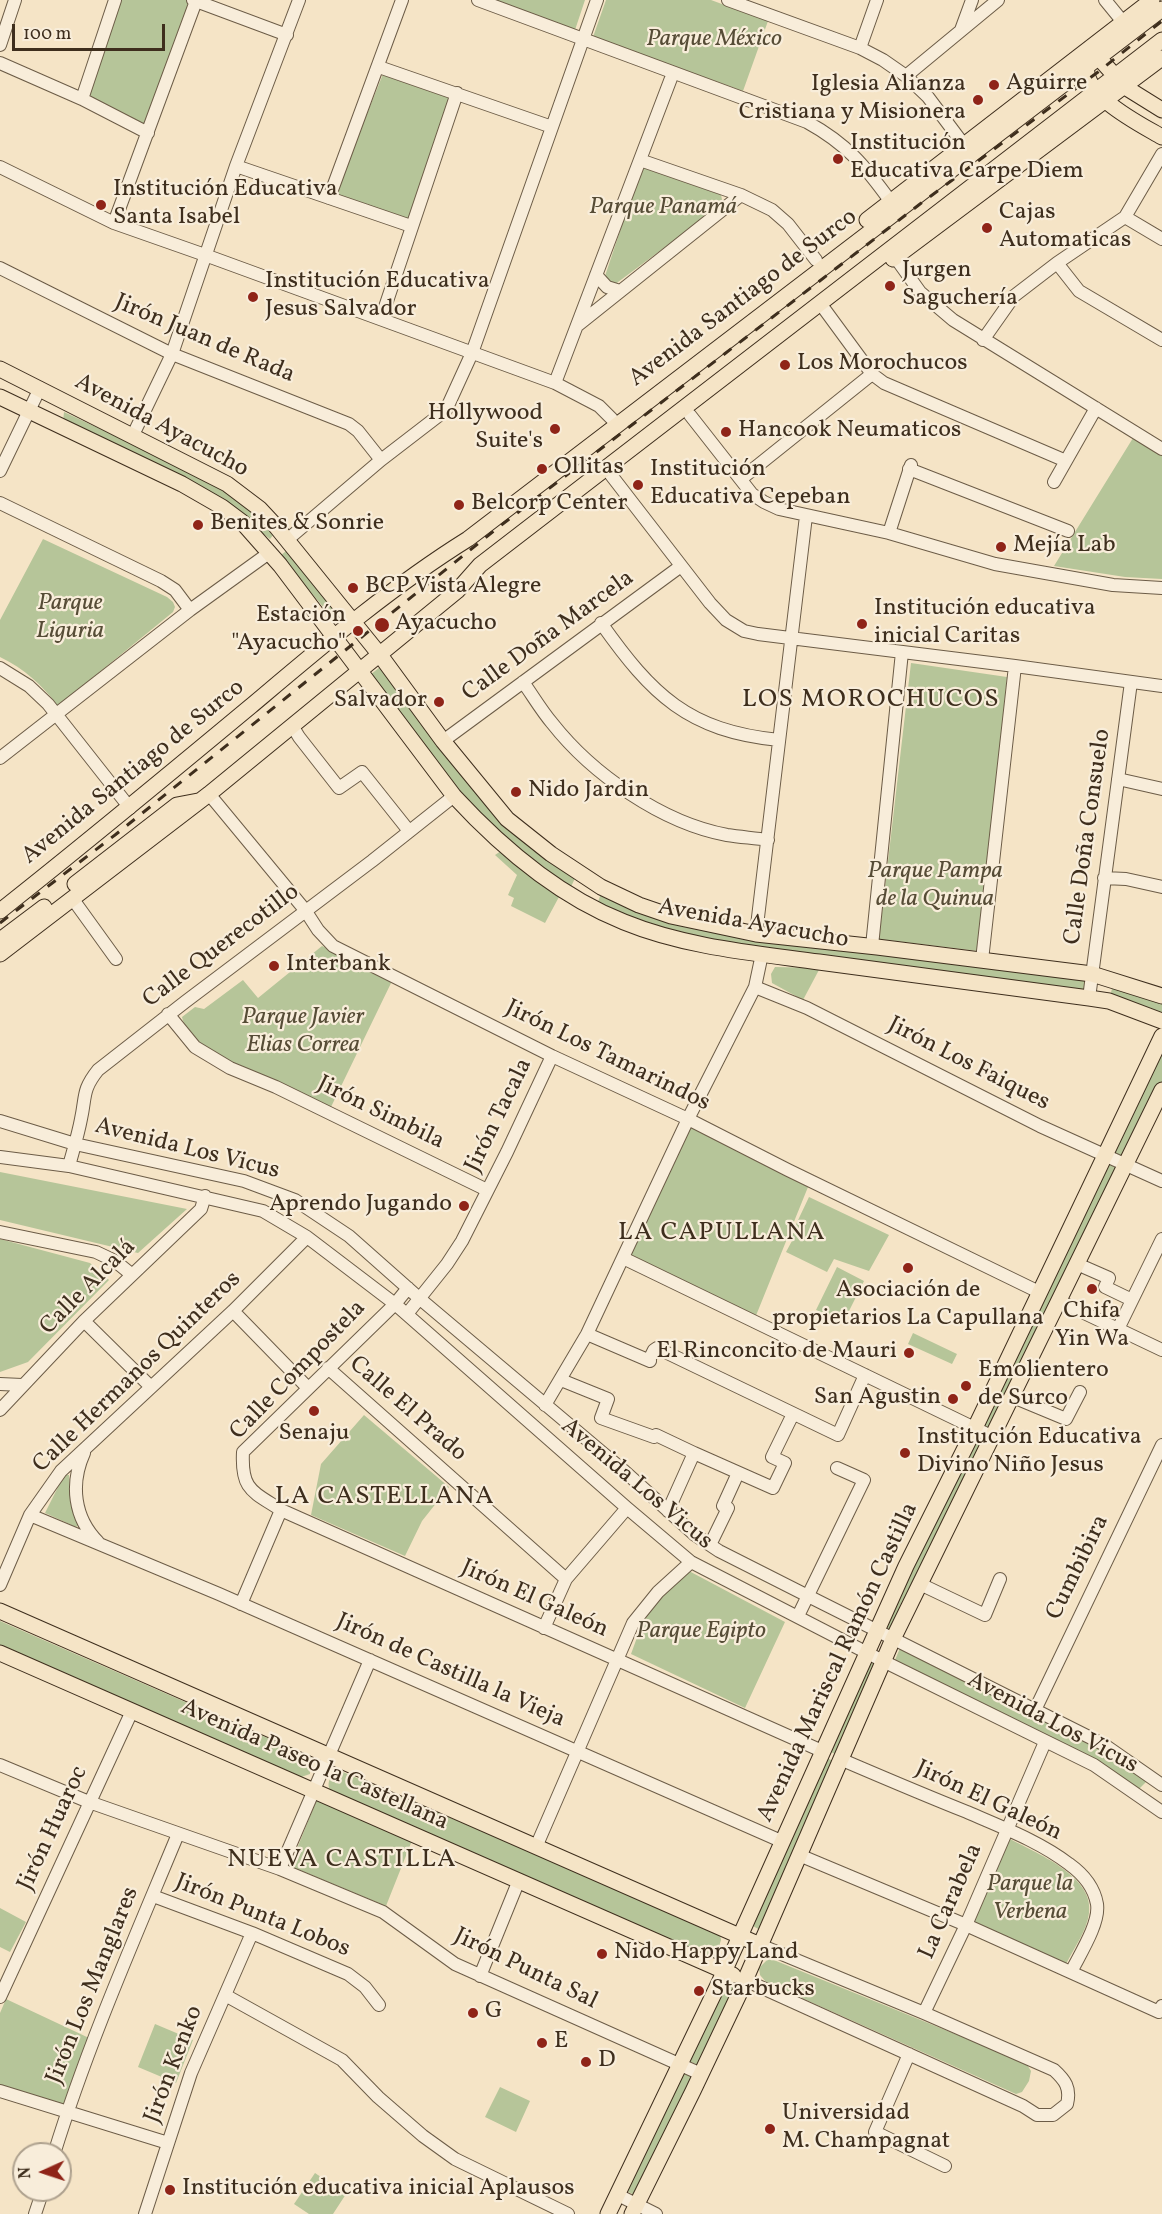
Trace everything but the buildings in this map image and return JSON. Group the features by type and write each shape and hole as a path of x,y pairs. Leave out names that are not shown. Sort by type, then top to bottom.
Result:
{"main road":[{"name":"Avenida Santiago de Surco","path":"0,911 83,847 353,622 438,558 468,539 719,347 894,206 964,145 1152,0"},
{"name":"Avenida Santiago de Surco","path":"438,558 464,532 816,260 1016,119 1162,9"},
{"name":"Avenida Santiago de Surco","path":"457,591 486,573 825,310 1032,154 1120,81 1162,40"},
{"name":"Avenida Santiago de Surco","path":"1120,81 1162,58"},
{"path":"1162,110 1093,61 1088,78 1101,96 1162,137"},
{"name":"Avenida Santiago de Surco","path":"0,940 205,798 457,591 480,566 913,230 1101,96"},
{"path":"981,132 1016,119"},
{"path":"894,206 913,230"},
{"path":"696,353 719,347"},
{"name":"Avenida Ayacucho","path":"0,369 227,484 260,509 380,655 443,741 507,819 529,838 601,887 639,905 671,916 756,934 1092,974 1162,996"},
{"name":"Avenida Ayacucho","path":"0,397 202,496 242,522 335,637 454,796 505,847 545,878 592,907 624,922 667,937 762,954 1109,1001 1162,1021"},
{"path":"69,894 83,847"},
{"path":"572,894 582,875"},
{"path":"592,907 601,887"},
{"name":"Avenida Santiago de Surco","path":"0,954 69,894"},
{"path":"1109,1001 1114,980"},
{"name":"Avenida Mariscal Ramón Castilla","path":"608,2214 724,1971 866,1651 1162,1036"},
{"name":"Avenida Mariscal Ramón Castilla","path":"634,2209 745,1980 894,1639 1162,1090"},
{"name":"Avenida Paseo la Castellana","path":"0,1611 760,1945"},
{"name":"Avenida Paseo la Castellana","path":"0,1653 745,1980"}],"street":[{"path":"0,45 15,0"},
{"path":"82,99 115,0"},
{"path":"133,435 172,354 236,166 299,0"},
{"path":"329,198 402,0"},
{"path":"478,0 807,122 831,135 850,151 894,206"},
{"path":"287,540 381,460 446,410 472,353 597,0"},
{"path":"728,0 860,48 883,60 906,76 928,97 964,145"},
{"path":"860,48 877,0"},
{"path":"961,31 972,0"},
{"path":"906,76 998,0"},
{"path":"1105,0 1123,22"},
{"path":"114,223 194,1 287,34"},
{"path":"0,63 82,99 148,133"},
{"path":"379,67 552,127"},
{"path":"555,383 673,73"},
{"path":"381,319 457,93"},
{"path":"983,340 1014,296 1057,263 1125,217 1162,154"},
{"path":"640,160 741,195 772,210 788,224 816,260"},
{"path":"236,166 411,226"},
{"path":"0,167 114,223 555,383 599,406 612,418"},
{"path":"578,325 741,195"},
{"path":"1125,217 1162,238"},
{"path":"895,257 920,292 953,321 1162,449"},
{"path":"1057,263 1079,291 1162,340"},
{"name":"Jirón Juan de Rada","path":"0,268 172,354 349,424 358,431 381,460"},
{"path":"596,275 607,287 620,291"},
{"path":"825,310 872,374 884,383 1066,461"},
{"path":"741,479 872,374"},
{"path":"0,471 40,388"},
{"path":"1054,482 1096,408"},
{"path":"690,415 752,494 764,502 806,516 889,532 995,564 1113,585 1162,588"},
{"path":"889,532 910,467 1068,531"},
{"path":"611,475 710,603 726,620 744,631 790,639 1162,686"},
{"path":"0,503 161,581 175,590 190,610"},
{"path":"756,934 806,516"},
{"path":"0,758 190,610 269,553"},
{"name":"Calle Doña Marcela","path":"443,741 681,566"},
{"path":"601,623 646,682 681,710 708,725 736,734 779,740"},
{"path":"872,946 902,652"},
{"path":"982,960 1015,666"},
{"path":"0,668 36,691 129,808"},
{"path":"524,682 551,723 574,749 630,793 656,808 700,827 726,835 768,840"},
{"name":"Calle Doña Consuelo","path":"1089,998 1131,682"},
{"path":"293,727 339,788 362,772 409,831"},
{"path":"1118,779 1162,789"},
{"name":"Calle Querecotillo","path":"69,1166 87,1083 98,1070 454,796"},
{"name":"Jirón Los Tamarindos","path":"205,798 305,910 318,930 333,946 552,1056 688,1119 1039,1292"},
{"path":"1104,878 1126,879 1162,887"},
{"path":"69,894 116,959"},
{"path":"545,1405 587,1334 688,1119 755,987 762,954"},
{"name":"Jirón Los Faiques","path":"755,987 807,1008 1040,1126 1162,1181"},
{"name":"Jirón Simbila","path":"168,1014 195,1047 230,1068 276,1087 487,1190"},
{"name":"Jirón Tacala","path":"407,1314 458,1247 507,1152 552,1056"},
{"name":"Avenida Los Vicus","path":"0,1121 75,1144 244,1181 295,1200 349,1236 623,1470 695,1535 710,1545 876,1631 1114,1750 1161,1781"},
{"name":"Avenida Los Vicus","path":"0,1157 69,1166 263,1210 308,1237 395,1304 691,1562 1094,1765 1162,1812"},
{"name":"Calle Alcalá","path":"0,1410 131,1274 201,1209 205,1196"},
{"path":"0,1232 96,1252 115,1261 131,1274"},
{"name":"Calle Hermanos Quinteros","path":"0,1585 30,1515 61,1471 233,1311 308,1237"},
{"path":"1118,1329 1162,1239"},
{"path":"623,1258 993,1437"},
{"path":"1077,1264 1109,1278 1105,1287 1132,1300"},
{"path":"395,1304 408,1288"},
{"path":"1059,1301 1162,1350"},
{"name":"Calle Compostela","path":"242,1472 243,1452 395,1304"},
{"path":"233,1311 308,1388"},
{"path":"84,1321 150,1386"},
{"path":"587,1334 649,1360 657,1348 838,1435 865,1375"},
{"name":"Calle El Prado","path":"328,1368 566,1579"},
{"path":"561,1380 608,1399 601,1418 655,1436 773,1488 785,1463 772,1457 793,1414"},
{"path":"0,1384 21,1386"},
{"path":"1013,1396 1066,1419 1080,1392"},
{"name":"Cumbibira","path":"1035,1710 1162,1445"},
{"path":"86,1449 76,1477 77,1504 83,1523 100,1545"},
{"path":"668,1511 694,1453"},
{"path":"798,1616 864,1480 837,1468"},
{"name":"Jirón El Galeón","path":"242,1472 250,1490 281,1510 822,1751"},
{"path":"710,1545 728,1508 723,1506 738,1473"},
{"path":"544,1628 566,1579 627,1508"},
{"path":"241,1604 281,1510"},
{"name":"Jirón de Castilla la Vieja","path":"30,1515 241,1604 781,1841"},
{"path":"536,1847 633,1623 646,1605 691,1562"},
{"path":"920,1584 985,1615 1000,1579"},
{"path":"280,1869 370,1660"},
{"name":"Jirón Huaroc","path":"0,1997 132,1711"},
{"name":"La Carabela","path":"924,2013 966,1925 1045,1742"},
{"name":"Jirón El Galeón","path":"840,1759 1007,1830 1047,1849 1069,1863 1089,1884 1096,1896 1098,1908 1096,1920 1071,1972"},
{"name":"Jirón Punta Sal","path":"0,1765 89,1802 280,1869 383,1912 455,1964 701,2074"},
{"path":"1144,1798 1161,1781"},
{"name":"Jirón Los Manglares","path":"58,2142 123,1963 178,1834"},
{"path":"799,1856 1161,2009"},
{"path":"480,1976 519,1880"},
{"name":"Jirón Punta Lobos","path":"153,1896 252,1933 348,1974 365,1986 379,2005"},
{"name":"Jirón Kenko","path":"145,2214 191,2073 252,1933"},
{"name":"Avenida Paseo la Castellana","path":"745,1980 1023,2106 1037,2115 1053,2115 1067,2104 1068,2087 1065,2080 1054,2070 760,1945"},
{"path":"225,1995 342,2060 378,2097 423,2136 455,2159 568,2214"},
{"path":"909,2054 875,2132 945,2166"},
{"path":"0,2091 168,2143"},
{"path":"618,2195 634,2209 656,2214"}],"green space":[{"path":"115,0 193,0 148,133 82,99"},
{"path":"495,0 585,0 575,30"},
{"name":"Parque México","path":"606,0 711,0 768,21 743,91 593,37"},
{"path":"383,74 452,96 409,222 334,196"},
{"name":"Parque Panamá","path":"645,167 721,195 723,204 614,285 604,279 639,174"},
{"path":"64,412 207,479 252,509 274,534 270,539 221,501 63,422"},
{"path":"1133,438 1162,456 1162,579 1125,577 1054,566"},
{"name":"Parque Liguria","path":"43,539 167,597 175,607 173,612 58,706 32,678 0,657 0,620"},
{"path":"286,551 336,610 330,615 280,556"},
{"name":"Parque Pampa de la Quinua","path":"911,663 1007,677 978,951 879,939"},
{"path":"380,667 473,786 576,876 570,889 522,856 457,793 370,675"},
{"path":"501,851 560,895 545,923 511,906 514,898 508,895 517,875 495,855"},
{"path":"601,893 670,918 1090,975 1086,993 758,950 659,932 620,915 598,902"},
{"name":"Parque Javier Elias Correa","path":"322,946 393,979 330,1109 246,1072 223,1059 203,1045 189,1031 182,1017 195,1007 204,1009 243,980 258,998"},
{"path":"775,967 820,968 803,1000 772,983 771,974"},
{"path":"1114,979 1162,998 1162,1023 1109,1002"},
{"path":"1162,1042 1162,1084 1126,1161 1109,1153"},
{"path":"690,1126 808,1187 755,1318 628,1257"},
{"path":"1106,1158 1122,1165 991,1433 979,1427"},
{"path":"0,1172 187,1209 138,1253 0,1220"},
{"path":"809,1197 889,1235 869,1271 834,1259 827,1272 786,1252 793,1239 790,1237"},
{"path":"0,1239 90,1263 109,1280 28,1362 0,1372"},
{"path":"837,1267 864,1281 843,1323 816,1310"},
{"path":"913,1333 957,1354 952,1364 908,1344"},
{"path":"364,1415 449,1487 422,1521 405,1556 311,1515 321,1464"},
{"path":"975,1433 988,1439 892,1634 881,1628"},
{"path":"64,1475 69,1475 70,1493 79,1525 76,1527 45,1513"},
{"name":"Parque Egipto","path":"689,1571 785,1622 745,1708 631,1654 647,1610"},
{"path":"0,1621 311,1757 310,1774 298,1778 0,1649"},
{"path":"900,1648 1106,1753 1147,1781 1139,1789 1053,1740 895,1660"},
{"path":"868,1660 876,1664 837,1755 829,1751"},
{"path":"825,1757 833,1761 760,1930 753,1926"},
{"path":"343,1772 720,1933 721,1940 716,1956 706,1957 331,1793 330,1779 335,1774"},
{"path":"317,1799 413,1838 386,1906 290,1866"},
{"name":"Parque la Verbena","path":"1008,1838 1047,1858 1073,1877 1083,1888 1088,1900 1089,1913 1086,1926 1066,1964 971,1923"},
{"path":"0,1908 26,1922 10,1952 0,1947"},
{"path":"769,1958 1026,2063 1031,2071 1029,2081 1022,2092 1016,2094 766,1982 760,1975 759,1968"},
{"path":"728,1980 736,1985 698,2065 689,2061"},
{"path":"6,1999 89,2038 65,2108 0,2086 0,2013"},
{"path":"155,2024 193,2040 176,2083 138,2067"},
{"path":"684,2072 695,2078 636,2196 625,2190"},
{"path":"500,2087 530,2101 516,2132 485,2117"},
{"path":"315,2173 346,2194 333,2214 309,2214 294,2204"}],"railway":[{"path":"0,923 115,835 495,530 1162,21"}],"place":[{"name":"Aguirre","path":"994,85"},
{"name":"Iglesia Alianza Cristiana y Misionera","path":"978,100"},
{"name":"Institución Educativa Carpe Diem","path":"838,159"},
{"name":"Institución Educativa Santa Isabel","path":"101,205"},
{"name":"Cajas Automaticas","path":"987,228"},
{"name":"Jurgen Saguchería","path":"890,286"},
{"name":"Institución Educativa Jesus Salvador","path":"253,297"},
{"name":"Los Morochucos","path":"785,365"},
{"name":"Hollywood Suite's","path":"555,429"},
{"name":"Hancook Neumaticos","path":"726,432"},
{"name":"Ollitas","path":"542,469"},
{"name":"Institución Educativa Cepeban","path":"638,485"},
{"name":"Belcorp Center","path":"459,505"},
{"name":"Benites & Sonrie","path":"198,525"},
{"name":"Mejía Lab","path":"1001,547"},
{"name":"BCP Vista Alegre","path":"353,588"},
{"name":"Institución educativa inicial Caritas","path":"862,624"},
{"name":"Ayacucho","path":"382,625"},
{"name":"Estación \"Ayacucho\"","path":"358,631"},
{"name":"Salvador","path":"439,702"},
{"name":"Nido Jardin","path":"516,792"},
{"name":"Interbank","path":"274,966"},
{"name":"Aprendo Jugando","path":"464,1206"},
{"name":"Asociación de propietarios La Capullana","path":"908,1268"},
{"name":"Chifa Yin Wa","path":"1092,1289"},
{"name":"El Rinconcito de Mauri","path":"909,1353"},
{"name":"Emolientero de Surco","path":"966,1386"},
{"name":"San Agustin","path":"953,1399"},
{"name":"Senaju","path":"314,1411"},
{"name":"Institución Educativa Divino Niño Jesus","path":"905,1453"},
{"name":"Nido Happy Land","path":"602,1954"},
{"name":"Starbucks","path":"699,1991"},
{"name":"G","path":"473,2013"},
{"name":"E","path":"542,2043"},
{"name":"D","path":"586,2062"},
{"name":"Universidad M. Champagnat","path":"770,2129"},
{"name":"Institución educativa inicial Aplausos","path":"170,2190"}],"district":[{"name":"LOS MOROCHUCOS","path":"871,701"},
{"name":"LA CAPULLANA","path":"722,1234"},
{"name":"LA CASTELLANA","path":"385,1498"},
{"name":"NUEVA CASTILLA","path":"342,1861"}]}
